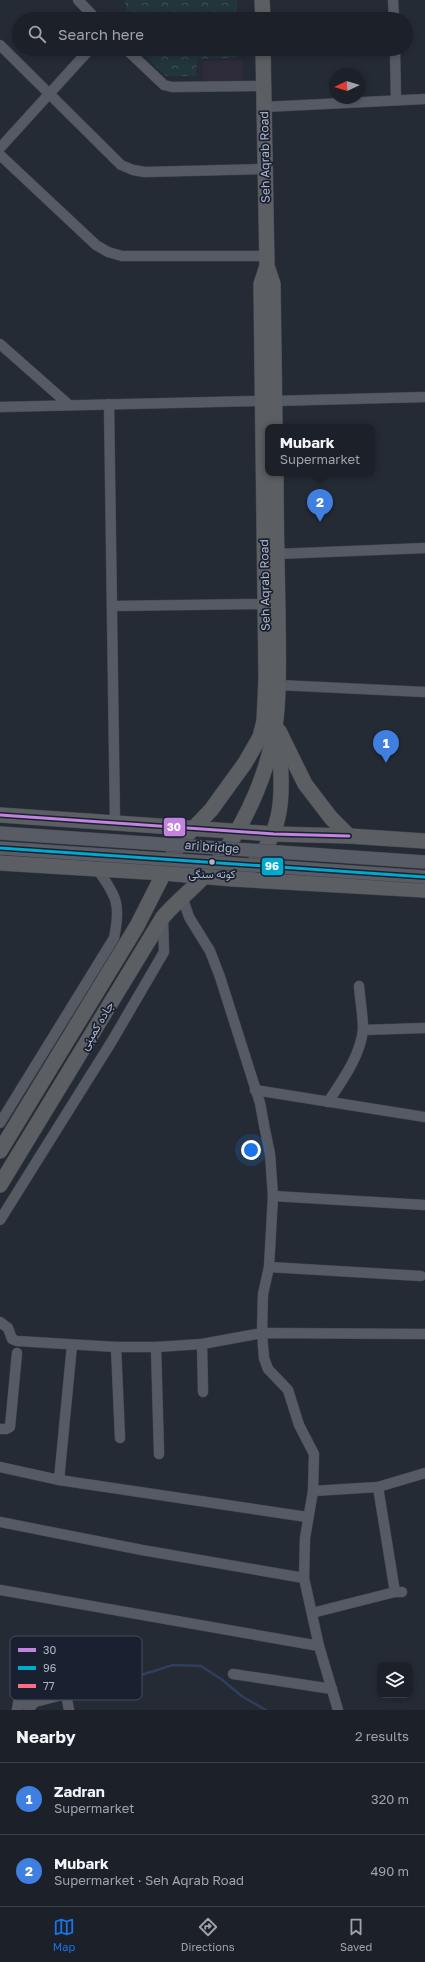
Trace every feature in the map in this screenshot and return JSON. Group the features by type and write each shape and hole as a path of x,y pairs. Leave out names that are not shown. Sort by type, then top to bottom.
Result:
{"highway":[{"path":"262,0 263,12"},
{"name":"Seh Aqrab Road","path":"263,56 267,261 261,284 268,401 268,424"},
{"name":"Seh Aqrab Road","path":"268,401 274,424"},
{"name":"Seh Aqrab Road","path":"164,873 178,847 229,787 260,737 265,705 267,476"},
{"name":"Seh Aqrab Road","path":"206,876 237,832 249,810 263,774 277,726 276,476"},
{"path":"239,880 258,858 274,834 278,823 281,796 277,726"},
{"path":"277,726 305,784 330,818 349,836"},
{"path":"0,815 237,832 349,836 425,841"},
{"path":"0,863 164,873 239,880 425,890"},
{"name":"جاده کمپنی","path":"0,1151 137,926 164,873"},
{"name":"جاده کمپنی","path":"0,1185 163,917 182,896 206,876"}],"main road":[{"name":"ari bridge","path":"0,833 425,862"},
{"path":"0,848 425,877"}],"street":[{"path":"78,0 89,12"},
{"path":"393,0 394,12"},
{"path":"0,46 122,165 133,170 145,172 265,169"},
{"path":"0,148 84,56"},
{"path":"133,56 164,85 172,87 264,86"},
{"path":"395,56 396,100"},
{"path":"264,107 396,100 425,100"},
{"path":"0,155 96,245 108,252 122,256 267,261"},
{"path":"0,344 68,404"},
{"path":"0,407 68,404 425,397"},
{"path":"109,404 115,823"},
{"path":"277,554 425,548"},
{"path":"112,606 265,604"},
{"path":"278,685 425,692"},
{"path":"0,1122 114,938 118,920 118,906 111,889 97,869"},
{"path":"182,896 189,917 210,951 220,977 260,1103 270,1154 273,1196 269,1267 263,1294 262,1332 264,1358 268,1368 288,1390 299,1425 314,1454 313,1490 304,1538 304,1578 319,1646 338,1710"},
{"path":"0,1220 112,1042 164,952 163,917"},
{"path":"328,1102 358,1050 363,1030 359,986"},
{"path":"363,1030 424,1028"},
{"path":"255,1090 425,1117"},
{"path":"273,1196 425,1204"},
{"path":"269,1267 421,1276"},
{"path":"0,1322 8,1328 12,1339 17,1341 116,1347 156,1347 202,1344 262,1332 425,1334"},
{"path":"202,1344 203,1392"},
{"path":"59,1480 72,1345"},
{"path":"116,1347 120,1438"},
{"path":"156,1347 159,1454"},
{"path":"0,1429 8,1429 10,1427 17,1353"},
{"path":"0,1467 59,1480 307,1517"},
{"path":"313,1490 378,1487 425,1473"},
{"path":"312,1613 399,1592 378,1487"},
{"path":"0,1522 142,1550 304,1578"},
{"path":"0,1590 319,1646"},
{"path":"233,1674 332,1689"},
{"path":"17,1710 18,1703 31,1706 34,1702 42,1700"},
{"path":"67,1700 69,1710"}],"shaded area":[{"path":"242,60 243,81 203,82 203,61"}],"green space":[{"path":"125,0 237,0 237,12 126,12"},
{"path":"146,56 237,56 237,58 197,59 196,76 166,76"}],"waterway":[{"path":"142,1675 173,1665 201,1666 221,1679 243,1697 266,1710"}],"transit line":[{"name":"30","path":"0,815 274,834 349,836"},
{"name":"96","path":"0,848 425,877"}],"place":[{"name":"Mubark","path":"320,522"},
{"name":"Zadran","path":"386,763"},
{"name":"کوته سنگی","path":"212,862"}]}
